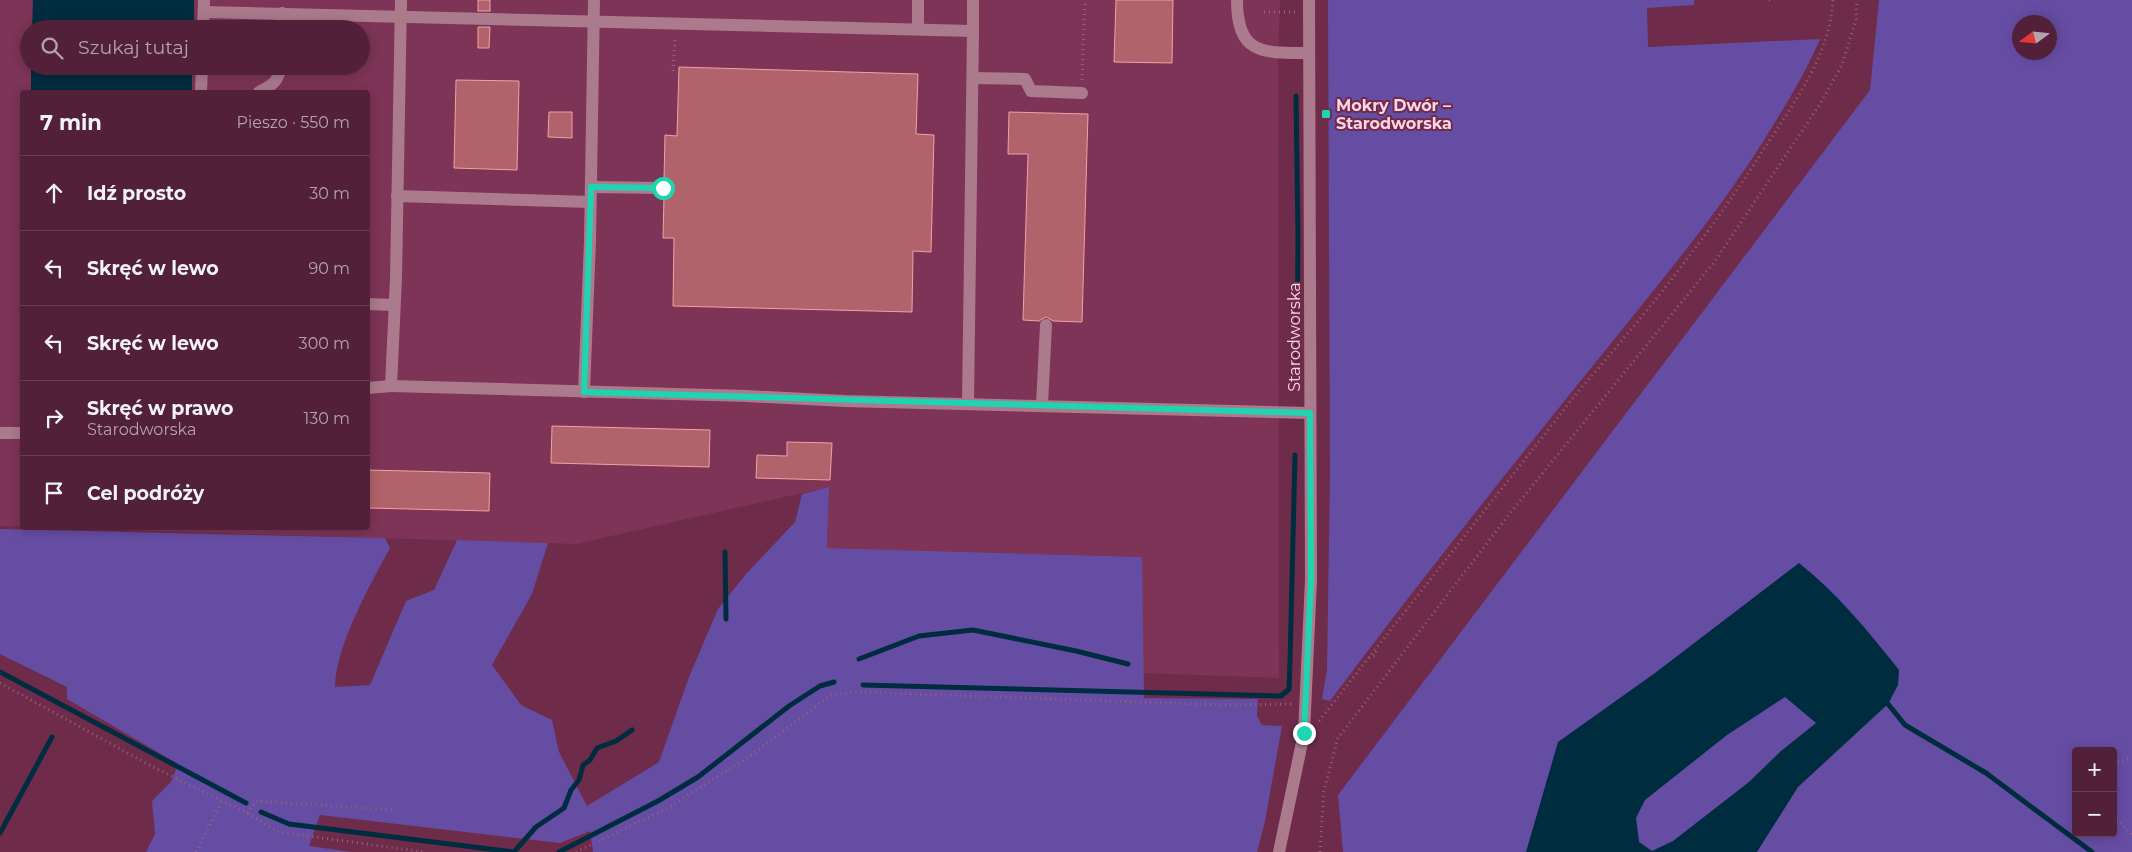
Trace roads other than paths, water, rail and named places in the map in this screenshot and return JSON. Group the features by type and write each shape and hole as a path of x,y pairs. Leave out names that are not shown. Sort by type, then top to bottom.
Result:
{"street":[{"path":"391,386 401,0"},
{"path":"584,392 591,187 594,0"},
{"path":"918,0 918,29"},
{"path":"968,404 973,0"},
{"path":"1237,0 1238,23 1243,35 1258,49 1268,53 1308,53"},
{"name":"Starodworska","path":"1279,852 1304,733 1311,580 1309,0"},
{"path":"203,20 204,6 282,13 973,31"},
{"path":"282,13 282,20"},
{"path":"202,75 202,90"},
{"path":"263,90 273,85 279,75"},
{"path":"973,78 1025,79 1031,91 1082,93"},
{"path":"591,187 663,188"},
{"path":"397,196 590,202"},
{"path":"370,304 394,305"},
{"path":"1042,405 1046,325"},
{"path":"370,388 391,386 1310,413"},
{"path":"0,433 20,433"}],"water":[{"path":"33,0 194,0 194,20 32,20"},
{"path":"31,75 192,75 192,90 31,90"},
{"path":"1799,563 1839,600 1899,670 1898,685 1888,704 1798,787 1757,852 1526,852 1558,742 1655,673","holes":["1785,697 1816,723 1781,751 1749,782 1673,841 1652,851 1639,842 1636,818 1645,800 1727,735"]}],"waterway":[{"path":"1296,96 1297,374"},
{"path":"863,685 1281,696 1289,689 1295,455"},
{"path":"725,552 726,619"},
{"path":"859,659 919,636 973,630 1076,651 1128,664"},
{"path":"0,672 246,803"},
{"path":"559,852 658,801 698,777 789,706 820,686 834,682"},
{"path":"1888,704 1905,725 1986,773 2092,852"},
{"path":"514,852 536,827 564,808 571,790 579,780 583,765 590,760 597,748 616,741 632,730"},
{"path":"0,833 52,737"},
{"path":"261,812 289,824 513,852"}],"place":[{"name":"Mokry Dwór – Starodworska","path":"1326,114"}]}
